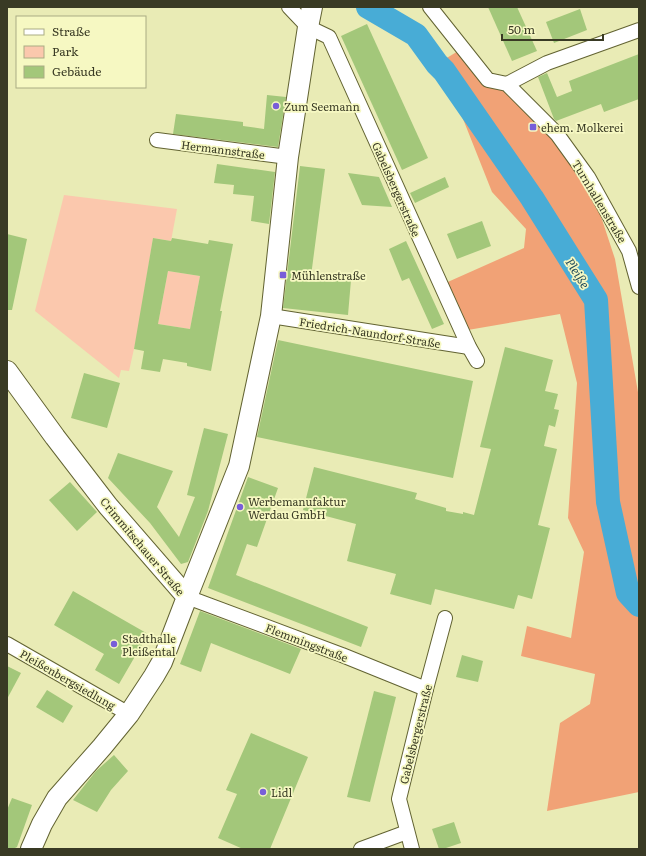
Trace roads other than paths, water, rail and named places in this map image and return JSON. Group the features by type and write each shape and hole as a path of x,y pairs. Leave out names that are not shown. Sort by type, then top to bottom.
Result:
{"street":[{"path":"289,7 308,27"},
{"path":"187,597 239,466 271,316 288,157 312,7"},
{"path":"430,7 488,80 507,84 547,63 639,30"},
{"name":"Gabelsbergerstraße","path":"308,27 329,37 469,347 477,361"},
{"name":"Turnhallenstraße","path":"507,84 557,134 588,177 630,251 639,287"},
{"name":"Hermannstraße","path":"158,140 288,157"},
{"name":"Friedrich-Naundorf-Straße","path":"271,316 469,347"},
{"name":"Crimmitschauer Straße","path":"7,371 108,506 187,597 162,662 146,690 102,747 57,798 42,824 31,849"},
{"name":"Flemmingstraße","path":"187,597 342,655 426,689"},
{"name":"Gabelsbergerstraße","path":"412,849 399,799 445,618"},
{"name":"Pleißenbergsiedlung","path":"7,644 128,714"},
{"path":"361,849 408,832"}],"waterway":[{"name":"Pleiße","path":"368,7 416,35 437,64 444,71 532,198 596,300 608,502 628,593 639,605"}],"place":[{"name":"Zum Seemann","path":"276,106"},
{"name":"ehem. Molkerei","path":"533,127"},
{"name":"Mühlenstraße","path":"283,275"},
{"name":"Werbemanufaktur Werdau GmbH","path":"240,507"},
{"name":"Stadthalle Pleißental","path":"114,644"},
{"name":"Lidl","path":"263,792"}]}
